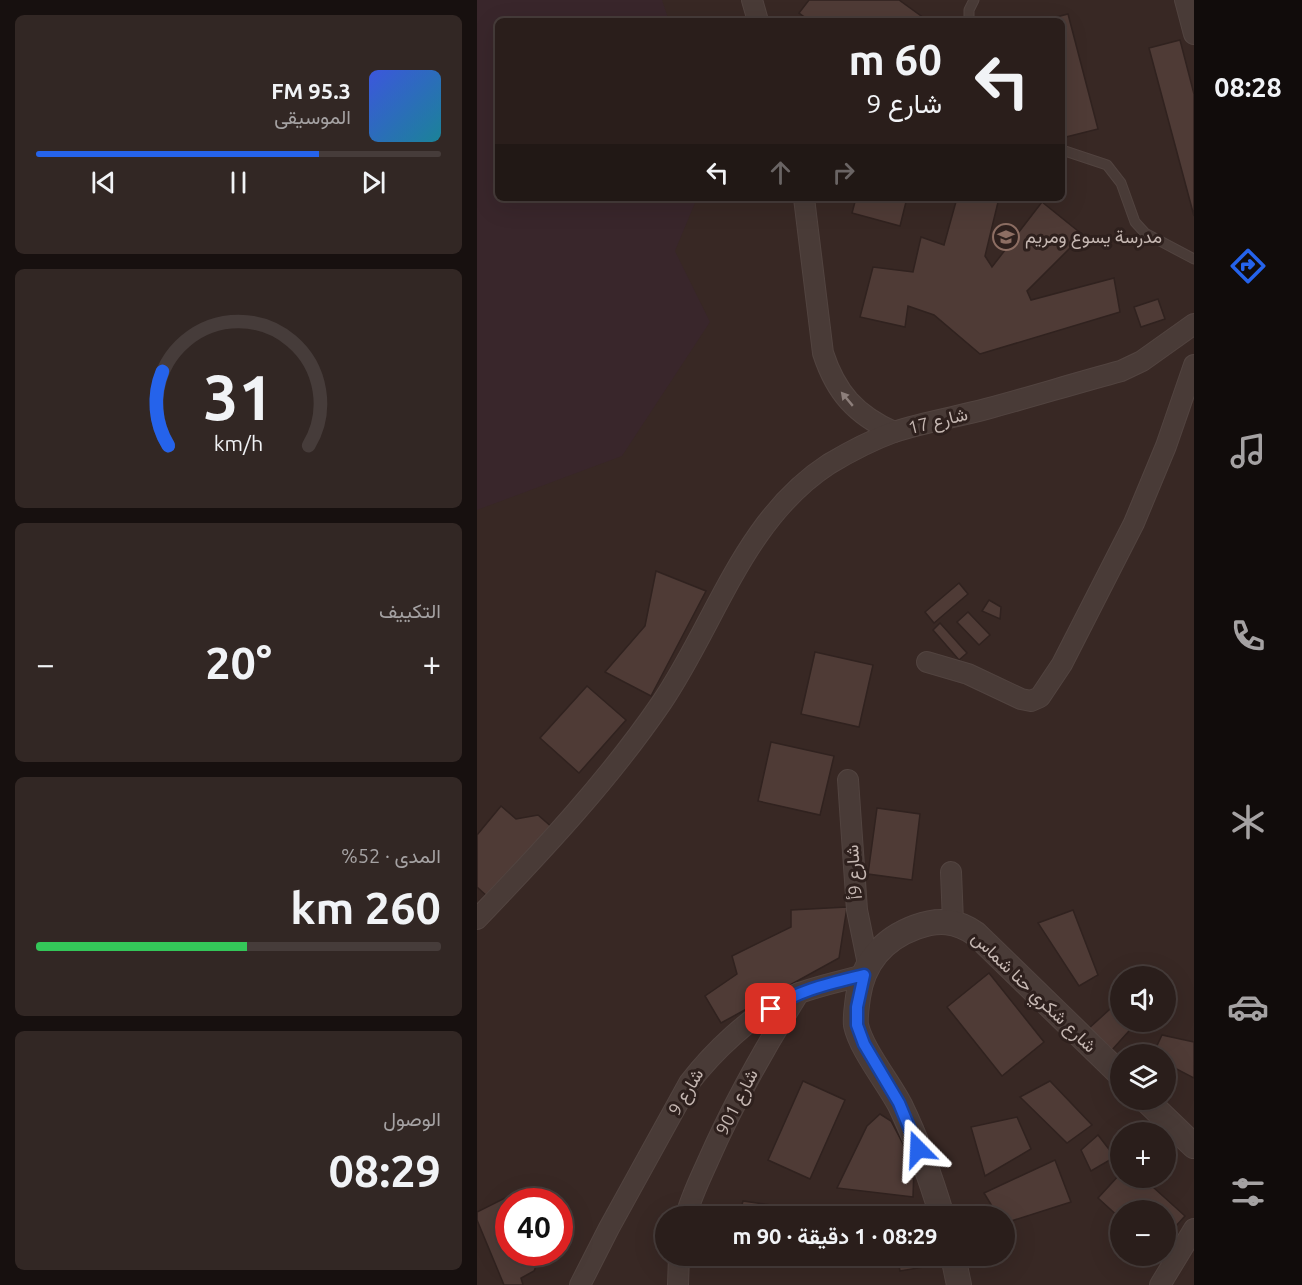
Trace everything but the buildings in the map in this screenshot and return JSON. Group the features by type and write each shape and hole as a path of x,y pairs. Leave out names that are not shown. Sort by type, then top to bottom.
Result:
{"street":[{"path":"752,0 758,18"},
{"path":"1185,0 1194,34"},
{"name":"شارع 17","path":"804,201 823,353 829,371 837,387 862,414 894,432 986,409 1121,370 1142,361 1194,324"},
{"path":"927,662 968,674 1021,699 1031,701 1040,697 1062,664 1134,523 1166,446 1194,365"},
{"path":"477,919 593,793 660,704 689,659 736,568 770,518 798,489 828,465 894,432"},
{"name":"شارع 9أ","path":"848,780 857,910 866,969"},
{"path":"951,872 953,922"},
{"name":"شارع شكري حنا شماس","path":"866,969 880,948 901,932 933,922 953,922 966,927 976,934 1110,1064"},
{"path":"866,969 857,1007 857,1025 864,1044 911,1129 938,1206"},
{"name":"شارع 9","path":"580,1285 689,1083 700,1069 743,1028 785,999 866,969"},
{"name":"شارع 901","path":"690,1206 734,1106 799,993"},
{"path":"1156,1110 1194,1146"},
{"path":"1160,1285 1194,1229"},
{"path":"678,1285 679,1266"},
{"path":"955,1266 959,1285"}],"lane":[{"path":"969,18 969,10 974,0"},
{"path":"1065,151 1107,165 1121,183 1135,222 1140,228 1145,233 1194,259"}],"shaded area":[{"path":"477,0 662,0 668,18 495,18 495,201 696,201 675,251 710,322 622,456 477,510"}],"place":[{"name":"مدرسة يسوع ومريم","path":"1006,237"}],"route":[{"path":"771,1009 799,993 864,975 859,990 857,1025 864,1044 899,1103 918,1149"}]}
